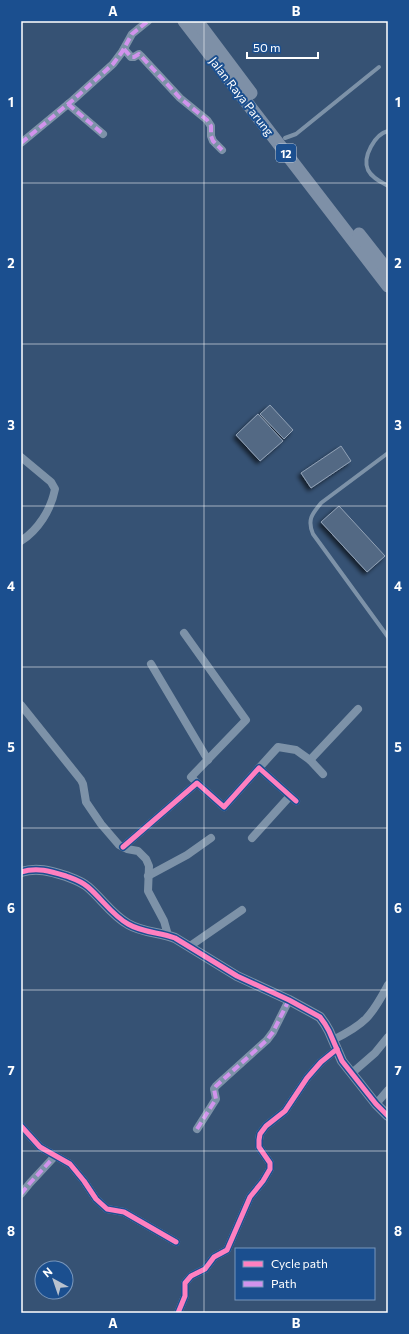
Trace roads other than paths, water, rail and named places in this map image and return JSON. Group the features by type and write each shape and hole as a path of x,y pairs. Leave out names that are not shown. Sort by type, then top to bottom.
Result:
{"highway":[{"name":"Jalan Raya Parung","path":"184,21 388,286"},
{"name":"Jalan Raya Parung","path":"200,22 285,138 388,271"}],"street":[{"path":"21,143 113,64 124,49 132,34 148,21"},
{"path":"124,49 131,57 139,54 180,98 207,120 211,126 211,136 213,141 222,150"},
{"path":"68,104 103,134"},
{"path":"21,457 51,482 55,489 50,504 37,528 21,542"},
{"path":"184,633 246,720 191,777 197,784 224,806 278,747 296,750 310,760 323,774"},
{"path":"151,664 208,760"},
{"path":"21,705 81,780 86,802 96,817 123,847 138,851 144,856 149,866 148,891 161,914 168,935"},
{"path":"310,760 358,709"},
{"path":"252,838 293,799 259,768"},
{"path":"123,847 197,784"},
{"path":"148,876 187,855 211,838"},
{"path":"21,872 34,869 46,870 77,880 88,887 116,915 129,924 144,931 168,935 190,946 237,976 289,1000 320,1017 325,1024 342,1061 376,1104 388,1116"},
{"path":"190,946 242,910"},
{"path":"178,1313 186,1296 185,1283 191,1276 206,1269 214,1257 227,1250 250,1197 263,1181 270,1168 270,1163 259,1147 260,1134 266,1126 285,1111 307,1078 335,1045 352,1030 363,1023 375,1009 388,985"},
{"path":"198,1129 216,1099 214,1089 216,1086 267,1040 273,1032 289,1000"},
{"path":"352,1073 375,1052 388,1037"},
{"path":"376,1104 388,1090"},
{"path":"21,1126 40,1147 70,1164 96,1199 107,1209 124,1212 176,1242"},
{"path":"21,1194 55,1156"}],"lane":[{"path":"285,138 296,134 379,67"},
{"path":"388,131 384,132 374,140 366,164 372,175 380,182 388,186"},
{"path":"388,453 321,503 312,514 310,526 313,534 388,637"}]}
